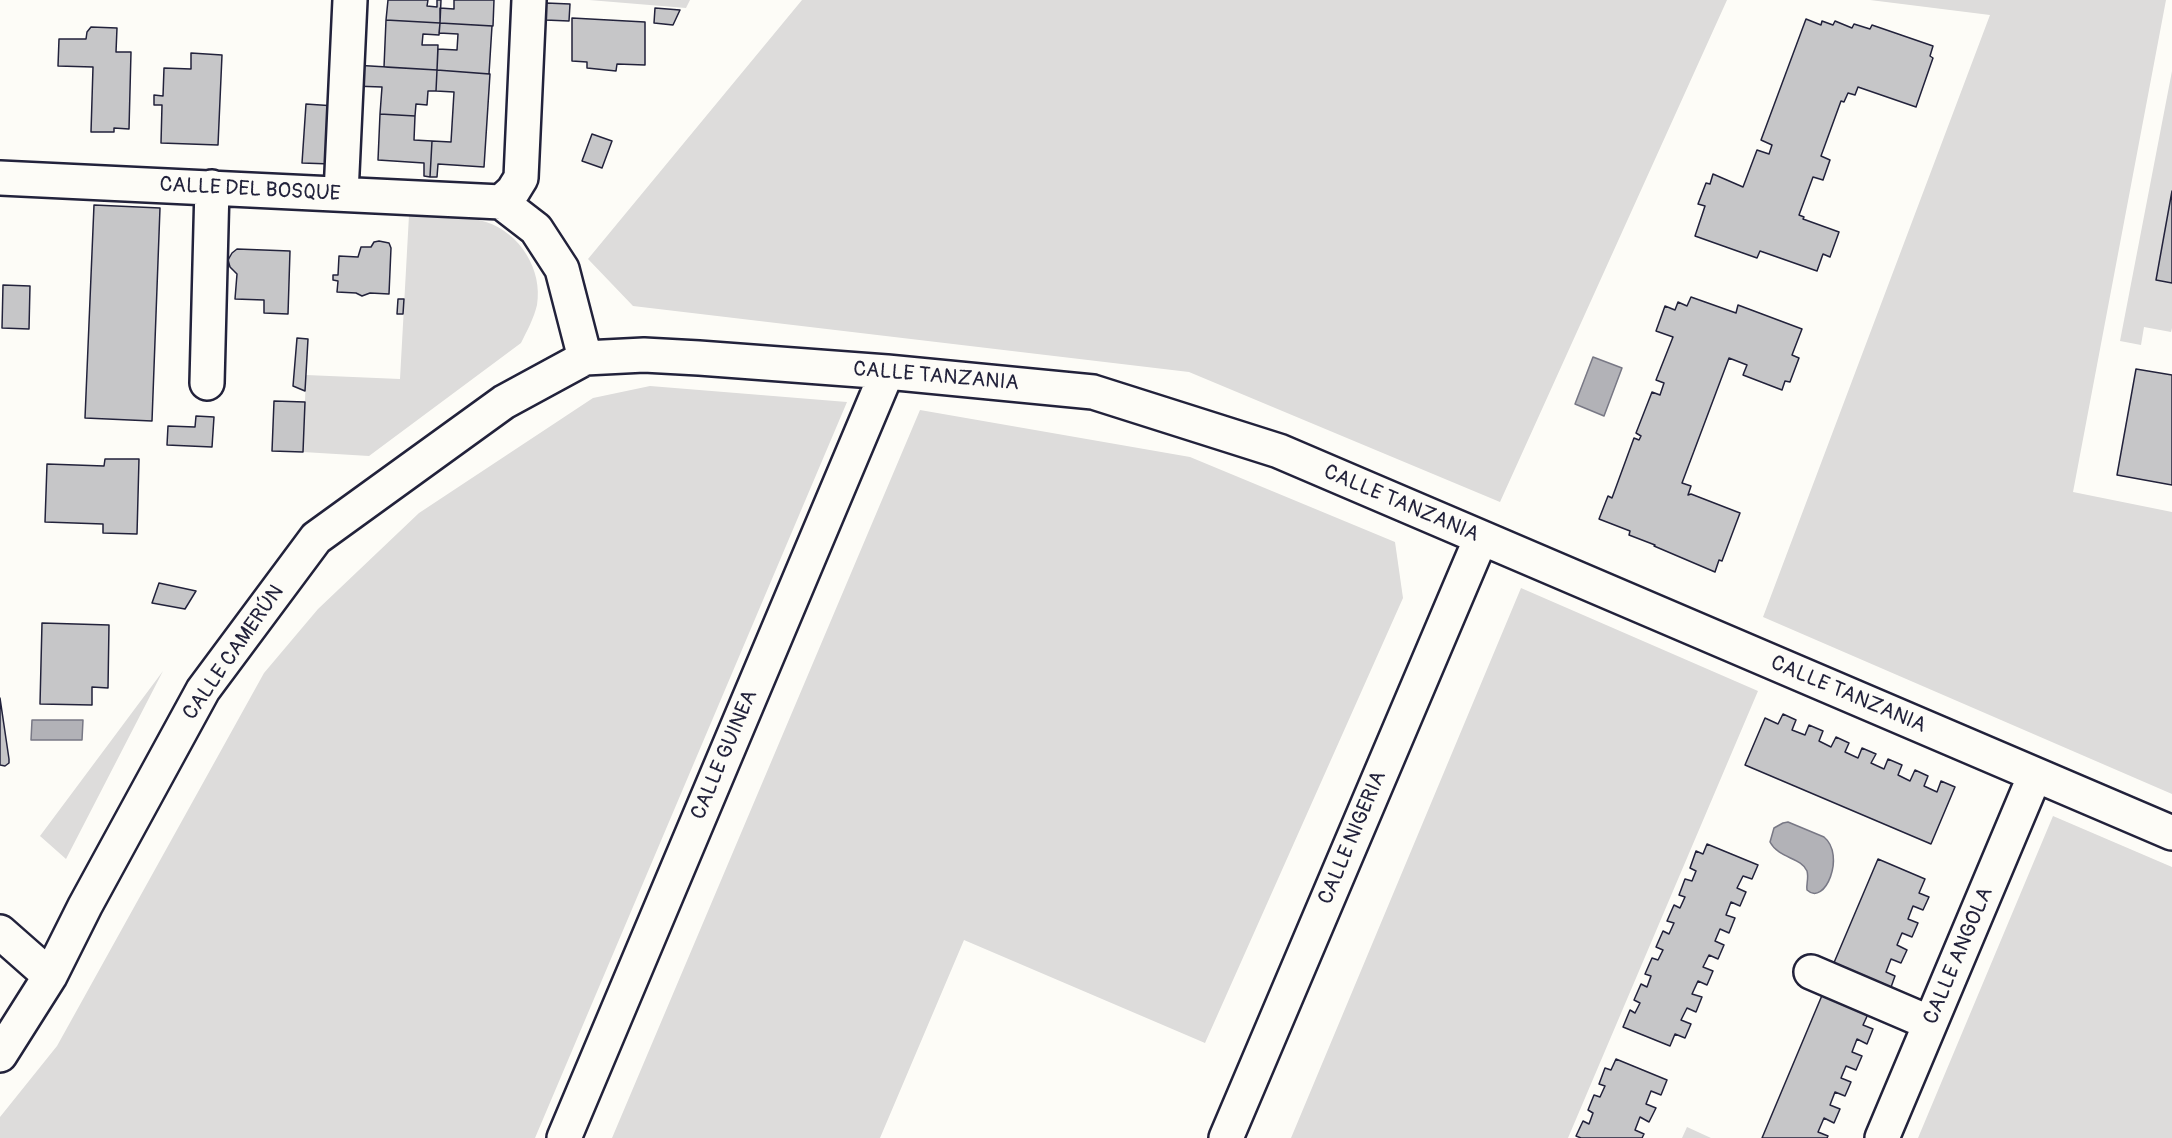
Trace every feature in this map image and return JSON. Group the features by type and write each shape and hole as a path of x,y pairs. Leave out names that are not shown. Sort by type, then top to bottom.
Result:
{"street":[{"path":"341,194 350,0"},
{"path":"529,0 521,178 513,191 501,202 536,229 562,269 585,358"},
{"name":"CALLE DEL BOSQUE","path":"0,178 501,202"},
{"path":"207,383 212,187"},
{"name":"CALLE TANZANIA","path":"585,358 644,355 887,372 1093,392 1279,451 2172,833"},
{"name":"CALLE CAMERÚN","path":"0,1055 50,976 85,906 203,690 316,538 504,402 585,358"},
{"name":"CALLE GUINEA","path":"564,1138 887,372"},
{"name":"CALLE NIGERIA","path":"1226,1138 1481,538"},
{"name":"CALLE ANGOLA","path":"1882,1138 2035,775"},
{"path":"0,932 50,976"},
{"path":"1811,972 1930,1023"}],"shaded area":[{"path":"589,0 690,0 686,8"},
{"path":"802,0 1727,0 1500,502 1189,372 633,306 588,259"},
{"path":"1870,0 2166,0 2073,492 2172,512 2172,794 1763,617 1990,15"},
{"path":"2172,71 2172,191 2156,280 2172,283 2172,328 2171,332 2144,327 2141,345 2120,341"},
{"path":"409,215 477,219 498,227 519,244 532,266 538,292 537,305 530,324 521,343 369,456 303,452 306,375 400,379"},
{"path":"1593,357 1622,368 1604,416 1575,404"},
{"path":"650,386 847,402 535,1138 0,1138 0,1117 57,1046 264,673 318,609 419,513 593,398"},
{"path":"920,410 1190,457 1395,542 1403,598 1205,1043 964,940 880,1138 612,1138"},
{"path":"1521,588 1758,691 1568,1138 1291,1138"},
{"path":"163,671 66,859 40,836"},
{"path":"32,720 83,720 82,740 31,740"},
{"path":"2053,816 2172,867 2172,1138 1918,1138"},
{"path":"1788,822 1824,837 1830,845 1833,866 1826,885 1820,891 1814,893 1807,890 1808,874 1804,866 1779,852 1770,842 1774,828"},
{"path":"1687,1127 1711,1138 1682,1138"}],"building":[{"path":"388,0 428,0 427,6 437,7 437,0 441,0 440,23 386,20"},
{"path":"454,0 494,0 493,26 440,23 440,8 454,9"},
{"path":"546,3 570,4 569,21 545,20"},
{"path":"655,8 680,10 673,25 654,23"},
{"path":"572,18 645,22 645,65 617,64 616,71 587,68 587,62 572,61"},
{"path":"1806,19 1821,25 1822,21 1833,25 1835,21 1852,28 1854,24 1870,29 1872,25 1933,46 1930,56 1933,58 1916,107 1858,87 1855,95 1848,93 1844,102 1841,101 1821,156 1830,160 1823,180 1813,177 1799,215 1804,217 1803,219 1839,232 1830,257 1823,254 1817,271 1760,251 1757,258 1695,236 1705,206 1698,204 1706,183 1710,184 1713,174 1743,187 1757,150 1769,154 1772,145 1761,140"},
{"path":"386,20 440,23 439,35 423,34 422,45 438,45 437,70 384,67"},
{"path":"440,23 492,26 489,74 437,70 438,49 457,50 458,34 439,33"},
{"path":"91,27 117,28 116,52 131,52 129,129 114,128 114,132 91,132 93,67 58,66 59,39 86,39"},
{"path":"191,53 222,55 218,145 161,143 162,105 154,105 154,95 163,96 164,68 191,69"},
{"path":"354,65 437,70 436,91 428,91 427,105 416,104 415,116 380,114 382,87 353,86"},
{"path":"437,70 490,74 484,167 438,164 437,177 430,177 432,141 451,142 454,92 436,91"},
{"path":"306,104 335,106 331,164 302,163"},
{"path":"380,114 415,116 414,140 432,141 430,177 424,176 424,163 378,160"},
{"path":"592,134 612,141 602,168 582,161"},
{"path":"2172,191 2172,283 2156,280"},
{"path":"94,205 160,208 152,421 85,418"},
{"path":"374,242 389,243 391,248 389,294 370,293 362,296 356,293 337,292 338,281 333,280 333,275 338,275 339,256 358,257 361,247 371,247"},
{"path":"237,249 290,251 288,314 264,313 264,300 235,299 237,274 230,267 228,260"},
{"path":"3,285 30,286 29,329 2,328"},
{"path":"1691,297 1736,313 1738,305 1802,329 1792,355 1799,358 1790,382 1785,381 1782,390 1743,375 1747,365 1729,358 1682,483 1691,486 1688,495 1691,494 1740,513 1722,561 1719,560 1715,572 1629,535 1630,531 1599,519 1608,496 1612,498 1634,438 1639,440 1641,436 1636,433 1652,392 1660,395 1664,383 1656,380 1673,337 1656,331 1665,306 1675,310 1678,302 1687,306"},
{"path":"398,299 404,299 403,314 397,314"},
{"path":"297,338 308,339 305,391 293,386"},
{"path":"2136,369 2172,375 2172,485 2117,475"},
{"path":"274,401 305,402 303,452 272,451"},
{"path":"196,416 214,417 212,447 167,445 168,426 195,427"},
{"path":"105,459 139,459 137,534 103,533 103,524 45,522 47,464 104,466"},
{"path":"159,583 196,591 185,609 152,603"},
{"path":"42,623 109,625 108,688 92,687 92,705 40,704"},
{"path":"0,698 9,759 9,763 5,766 0,765"},
{"path":"1783,714 1796,720 1792,730 1805,735 1809,725 1823,731 1819,741 1831,747 1836,737 1849,743 1845,752 1858,758 1862,748 1876,754 1871,763 1884,769 1888,759 1902,765 1898,775 1910,781 1915,770 1928,776 1924,786 1937,792 1941,781 1955,787 1931,844 1745,765 1765,718 1778,724"},
{"path":"1707,844 1758,865 1752,879 1743,876 1737,888 1746,892 1740,906 1731,902 1726,915 1735,918 1729,933 1720,929 1715,941 1724,945 1718,959 1709,955 1703,967 1713,971 1707,985 1698,981 1692,994 1702,997 1696,1012 1687,1008 1681,1020 1691,1024 1685,1038 1675,1034 1670,1046 1623,1027 1630,1010 1635,1013 1640,1003 1634,1000 1641,984 1647,987 1651,976 1645,974 1652,958 1658,960 1663,950 1656,947 1663,931 1669,934 1674,923 1667,921 1674,905 1680,908 1685,897 1679,895 1685,879 1692,881 1696,871 1690,868 1696,851 1703,854"},
{"path":"1878,859 1925,879 1919,893 1929,897 1923,910 1913,906 1908,919 1918,923 1912,937 1902,933 1897,945 1907,950 1901,963 1891,959 1886,972 1895,976 1890,990 1833,965"},
{"path":"1823,993 1869,1012 1863,1025 1873,1029 1867,1044 1857,1039 1852,1052 1862,1056 1856,1070 1846,1066 1841,1078 1851,1082 1845,1096 1835,1092 1830,1105 1840,1109 1834,1123 1824,1118 1818,1132 1828,1136 1827,1138 1762,1138"},
{"path":"1616,1059 1667,1080 1661,1095 1651,1091 1646,1104 1656,1108 1649,1122 1640,1117 1635,1130 1644,1134 1642,1138 1581,1138 1576,1136 1583,1121 1589,1124 1593,1113 1588,1110 1594,1095 1600,1097 1605,1086 1599,1084 1605,1068 1611,1070"}]}
